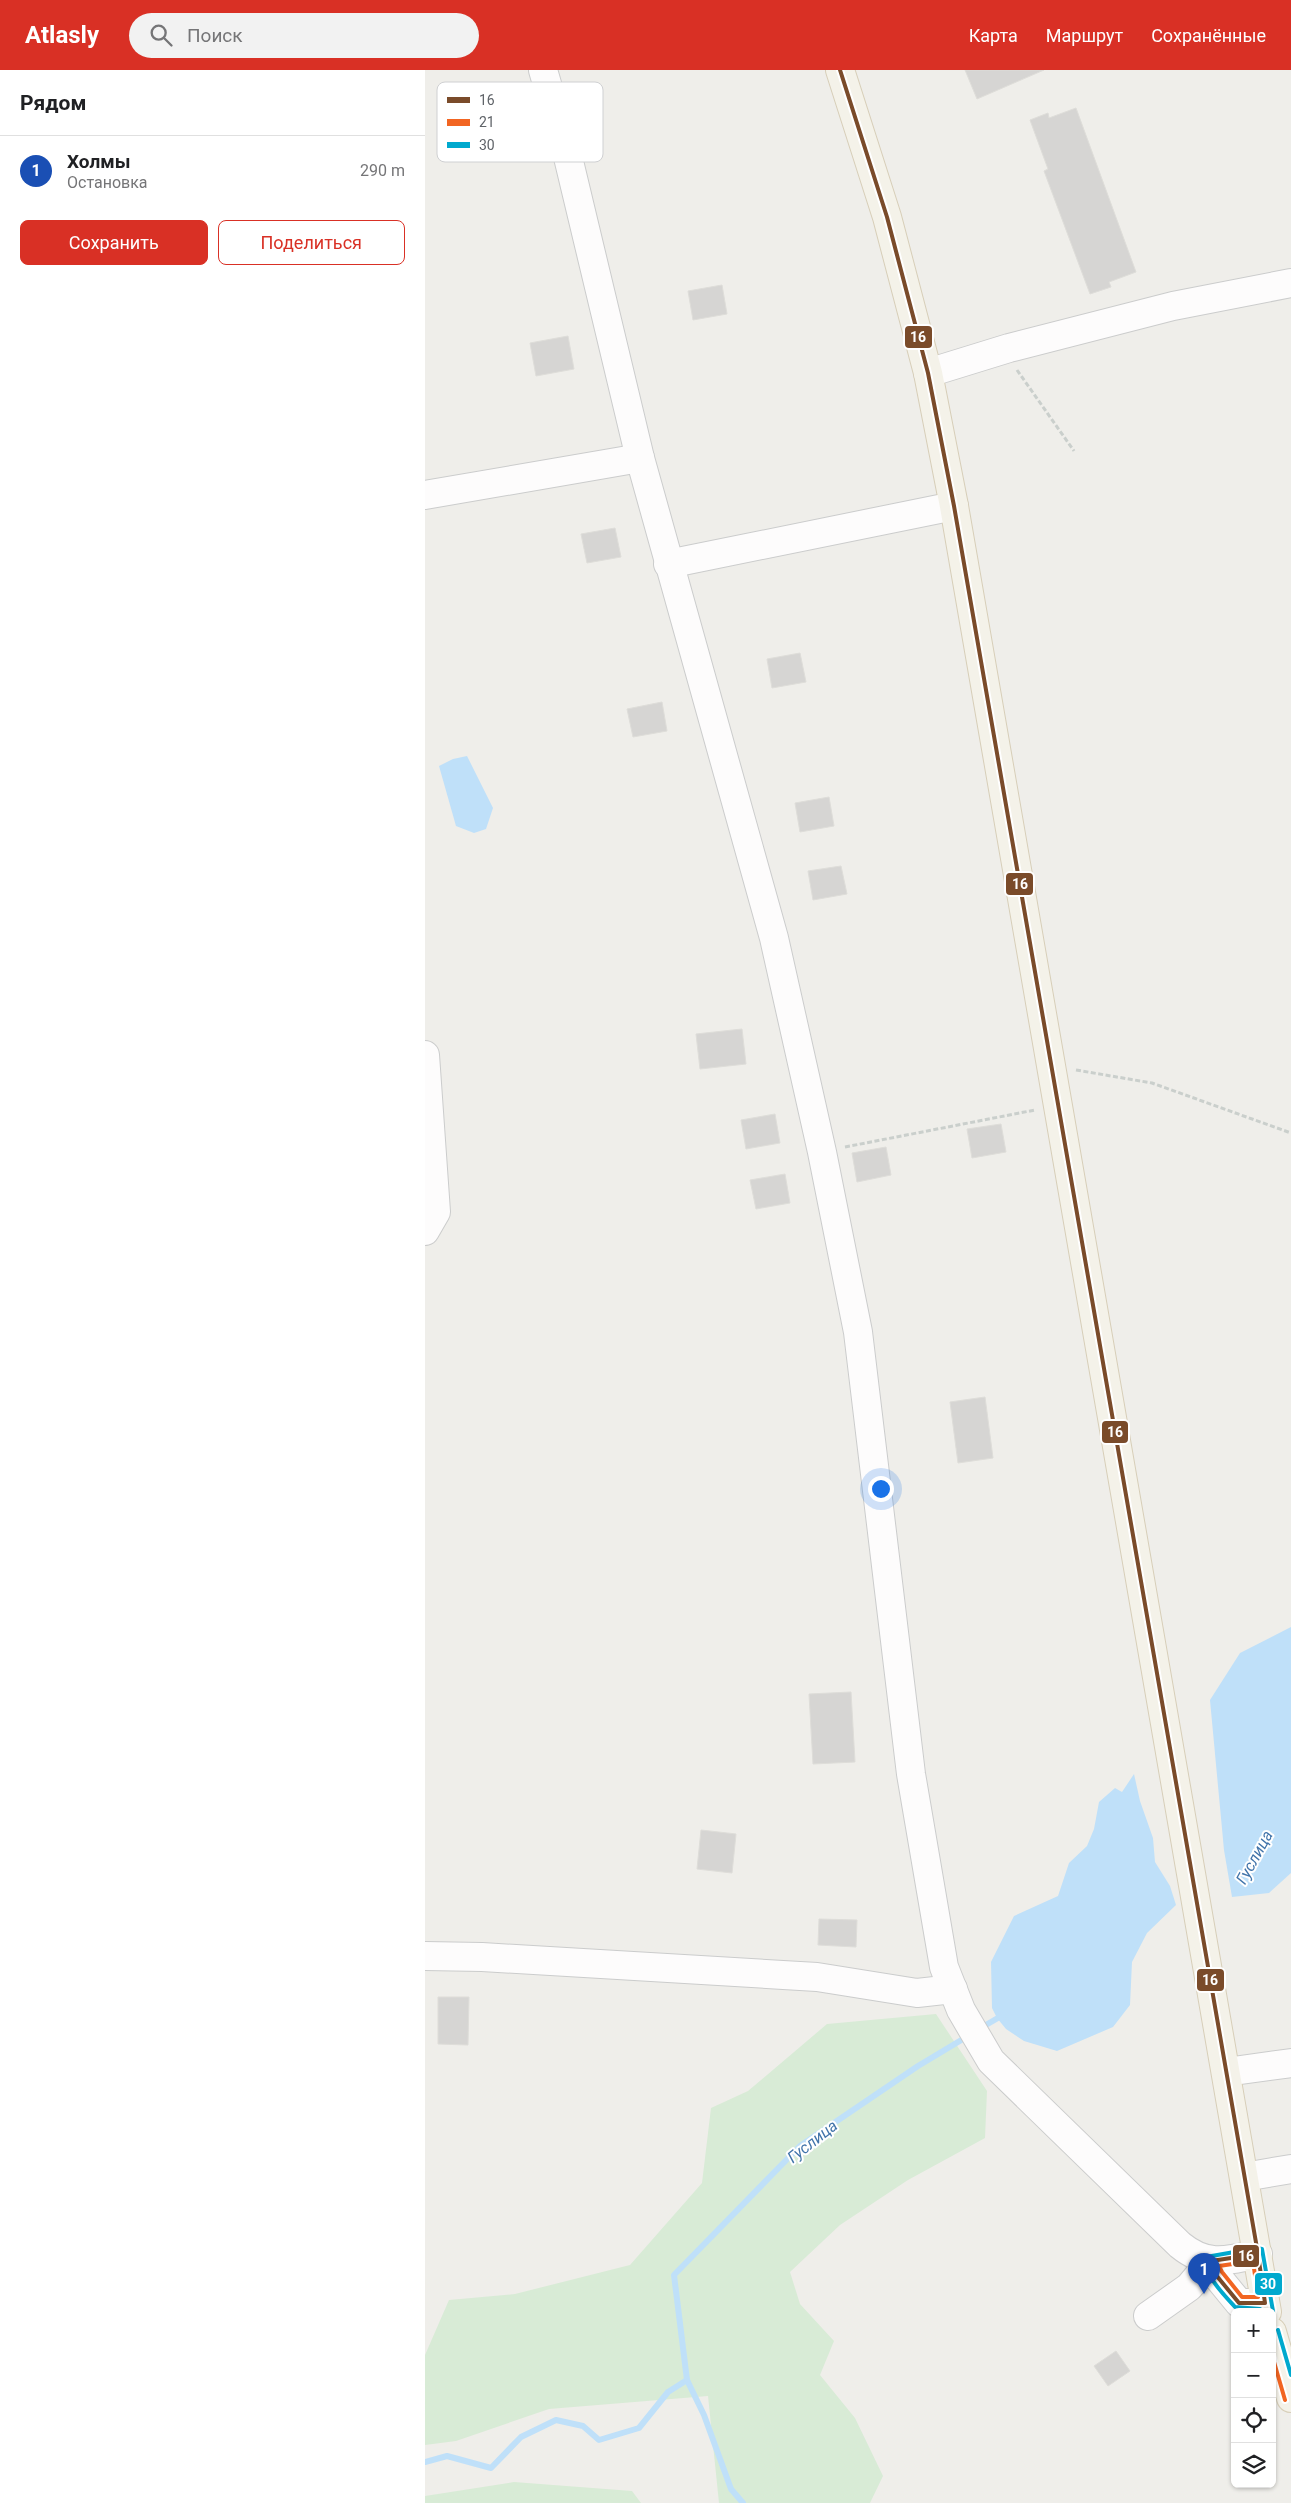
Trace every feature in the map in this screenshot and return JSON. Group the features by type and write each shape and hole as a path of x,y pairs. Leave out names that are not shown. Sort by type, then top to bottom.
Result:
{"main road":[{"path":"840,70 887,217 928,373 954,506 1053,1066 1266,2307"},
{"path":"1276,2346 1291,2398"}],"street":[{"path":"569,162 640,458 668,564 774,938 822,1152 858,1332 911,1774 944,1967 957,1999 991,2061 1180,2245 1194,2256 1211,2260 1258,2254"},
{"path":"928,373 1009,348 1173,306 1291,283"},
{"path":"425,495 640,458"},
{"path":"668,564 954,506"},
{"path":"425,1055 437,1212 425,1231"},
{"path":"425,1956 482,1957 817,1977 957,1999"},
{"path":"1225,2072 1291,2063"},
{"path":"1244,2177 1291,2169"},
{"path":"1211,2260 1215,2275 1239,2303 1266,2307"},
{"path":"1148,2316 1189,2288 1211,2260"}],"path":[{"path":"1009,348 1016,369 1074,451"},
{"path":"1053,1066 1152,1083 1291,1133"},
{"path":"822,1152 1059,1106"}],"green space":[{"path":"936,2014 987,2091 985,2138 908,2180 840,2225 790,2272 800,2304 834,2341 820,2375 855,2418 883,2476 870,2503 719,2503 708,2396 549,2409 456,2441 425,2445 425,2355 449,2300 515,2294 630,2265 702,2183 711,2108 748,2091 827,2024"},
{"path":"514,2482 632,2491 641,2503 425,2503 425,2496"}],"water":[{"path":"467,756 493,808 486,829 474,833 456,826 439,766 453,759"},
{"path":"1291,1627 1291,1873 1269,1893 1232,1897 1224,1850 1210,1700 1240,1653"},
{"path":"1134,1774 1140,1801 1153,1838 1155,1862 1170,1886 1176,1905 1147,1933 1132,1962 1130,2005 1113,2027 1057,2051 1024,2041 1006,2029 992,2008 991,1962 1014,1916 1058,1896 1069,1863 1087,1846 1094,1829 1099,1802 1115,1788 1122,1792"}],"building":[{"path":"965,70 1044,70 977,99"},
{"path":"1076,108 1136,272 1109,282 1111,287 1090,294 1044,171 1048,169 1030,120 1048,113 1049,118"},
{"path":"722,285 727,314 693,320 688,291"},
{"path":"568,336 574,369 536,376 530,343"},
{"path":"615,528 621,557 587,563 581,534"},
{"path":"800,653 806,682 772,688 767,659"},
{"path":"662,702 667,731 633,737 627,709"},
{"path":"829,797 834,826 800,832 795,803"},
{"path":"841,866 847,894 813,900 808,871"},
{"path":"742,1029 746,1064 700,1069 696,1034"},
{"path":"775,1114 780,1143 746,1149 741,1120"},
{"path":"1001,1124 1006,1152 972,1158 967,1129"},
{"path":"886,1147 891,1175 857,1182 852,1153"},
{"path":"785,1174 790,1203 756,1209 750,1180"},
{"path":"985,1397 993,1458 958,1463 950,1402"},
{"path":"851,1692 855,1762 813,1764 809,1694"},
{"path":"701,1830 736,1834 732,1873 697,1869"},
{"path":"819,1919 857,1920 856,1947 818,1945"},
{"path":"438,1997 469,1997 468,2045 438,2044"},
{"path":"1116,2351 1130,2371 1108,2386 1094,2366"}],"waterway":[{"name":"Гуслица","path":"979,2029 1003,2015"},
{"name":"Гуслица","path":"743,2503 731,2489 704,2415 687,2380 674,2275 800,2146 918,2066 968,2036"},
{"path":"425,2462 447,2456 491,2468 521,2437 556,2420 583,2426 599,2440 639,2428 668,2392 687,2380"}],"transit line":[{"name":"16","path":"840,70 887,217 928,373 954,506 1258,2254"},
{"name":"30","path":"1248,2308 1235,2307 1220,2290 1207,2269 1206,2257 1257,2248 1262,2249 1272,2308"},
{"name":"16","path":"1258,2254 1265,2303 1239,2303 1216,2275 1211,2261 1258,2254"},
{"name":"21","path":"1253,2261 1258,2297 1242,2297 1219,2266 1253,2261"},
{"name":"30","path":"1278,2330 1291,2375"},
{"name":"21","path":"1276,2369 1285,2400"}],"place":[{"name":"Холмы","path":"1204,2294"}]}
